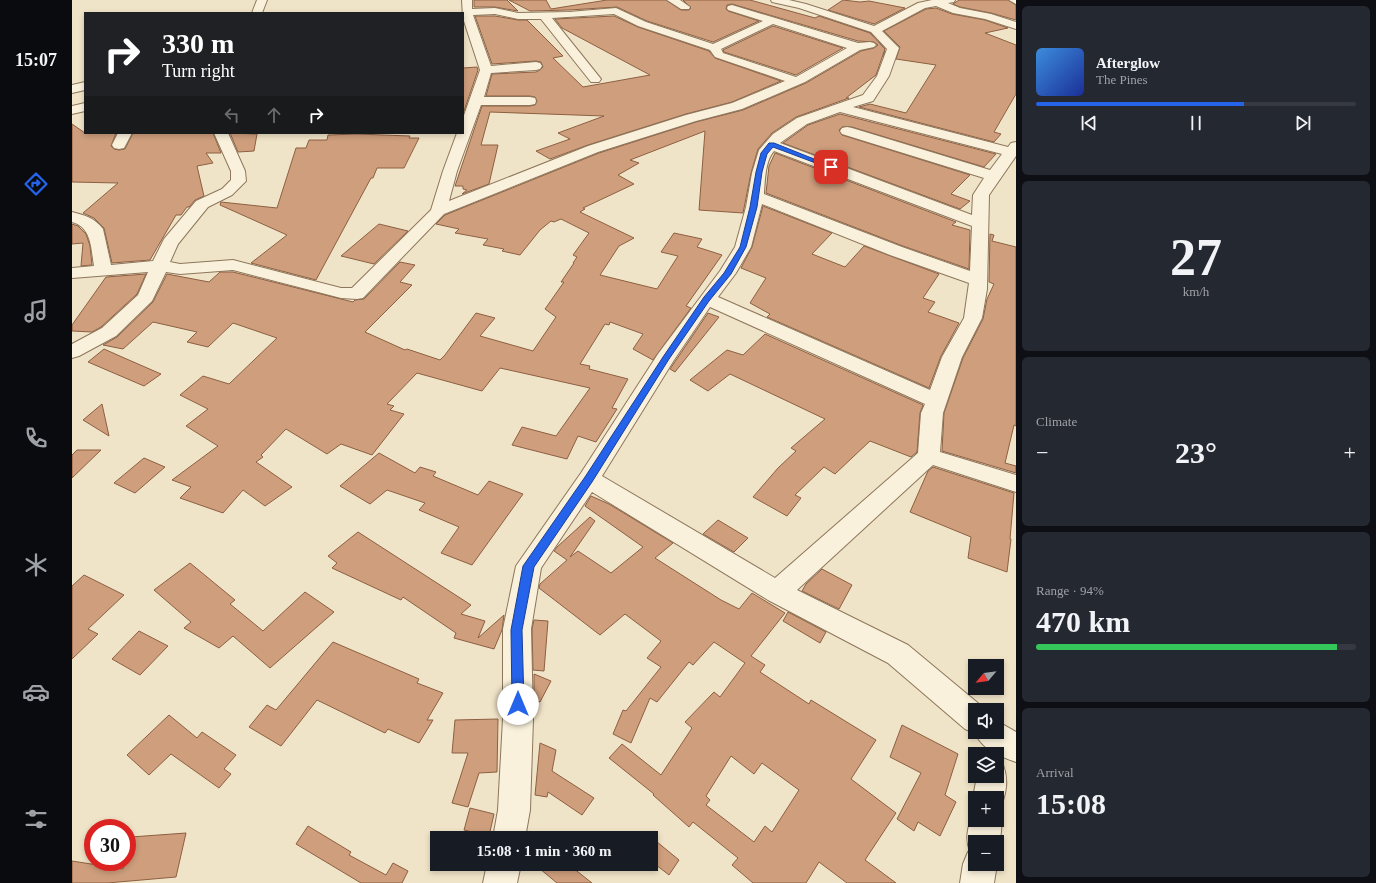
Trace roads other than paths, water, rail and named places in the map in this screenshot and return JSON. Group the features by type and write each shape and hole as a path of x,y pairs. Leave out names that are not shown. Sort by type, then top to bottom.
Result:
{"street":[{"path":"257,12 262,0"},
{"path":"672,0 685,7"},
{"path":"776,0 802,6 867,41"},
{"path":"72,273 161,266 180,269 233,265 341,293 357,294 438,211 594,149 691,118 737,106 796,81 867,41 922,5 943,1 957,11 986,16 1016,26"},
{"path":"600,4 612,11"},
{"path":"464,133 486,70 475,52 468,6 518,16 569,15 616,11 642,24 714,48 719,55 796,81"},
{"path":"510,831 514,810 518,719 517,630 528,566 588,480 665,358 707,299 727,274 743,247 756,196 759,172 764,153 778,137 802,121 868,98 883,76 890,60 892,48 867,41 772,21 731,7"},
{"path":"544,15 595,79"},
{"path":"714,48 772,21"},
{"path":"486,70 536,66"},
{"path":"72,89 84,86"},
{"path":"476,101 530,101"},
{"path":"72,110 84,107"},
{"path":"777,592 929,456 932,413 952,357 973,318 978,280 981,195 1013,149 840,108"},
{"path":"847,131 993,176"},
{"path":"72,352 109,332 146,297 170,243 202,204 226,192 238,181 238,171 221,134"},
{"path":"438,211 450,171 464,134"},
{"path":"772,145 980,223"},
{"path":"756,196 896,251 978,280"},
{"path":"72,217 84,220 96,229 104,270"},
{"path":"707,299 936,401"},
{"path":"929,456 1016,484"},
{"path":"588,480 777,592 898,654 968,715"},
{"path":"500,883 503,871"},
{"path":"978,883 979,871"}],"waterway":[{"path":"857,27 878,37 884,52 885,62"}]}
